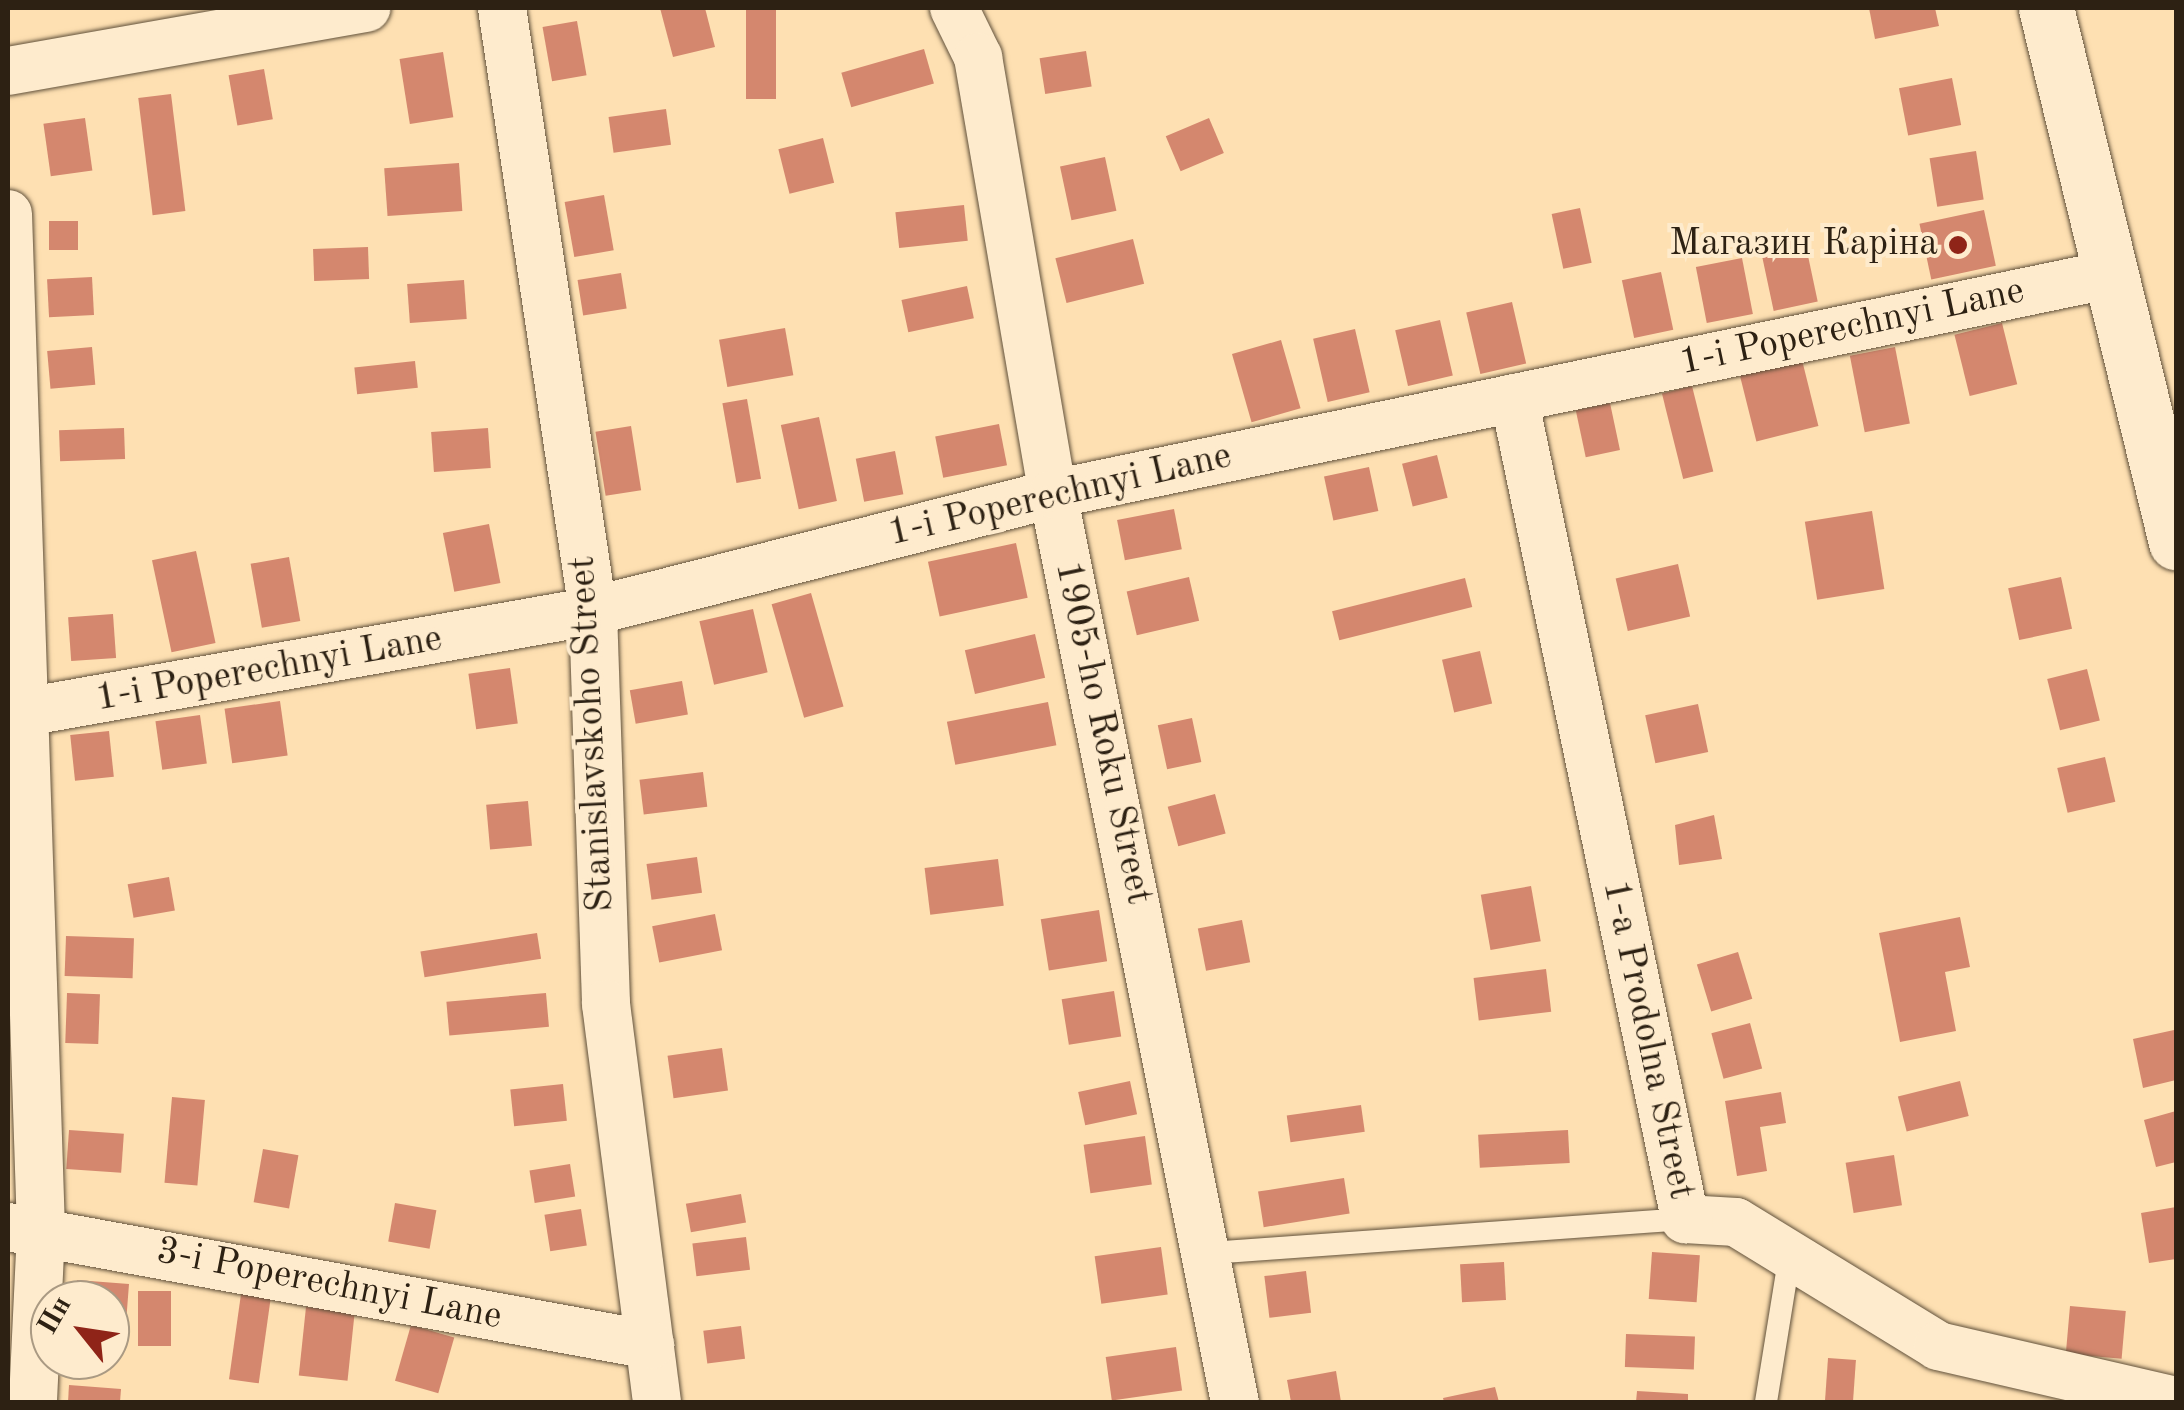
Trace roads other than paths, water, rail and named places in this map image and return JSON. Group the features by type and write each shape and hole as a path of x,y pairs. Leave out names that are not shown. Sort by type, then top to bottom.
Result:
{"street":[{"path":"8,72 367,8"},
{"name":"Stanislavskoho Street","path":"502,8 593,610 606,1004 656,1402"},
{"name":"1905-ho Roku Street","path":"954,8 978,57 1053,494 1210,1253 1235,1402"},
{"path":"2046,8 2176,542"},
{"path":"8,214 24,1229 33,1402"},
{"name":"1-i Poperechnyi Lane","path":"18,714 593,610 1053,494 2112,274"},
{"name":"1-a Prodolna Street","path":"1514,398 1685,1219 1736,1222 1938,1346 2176,1401"},
{"name":"3-i Poperechnyi Lane","path":"24,1229 650,1345"}],"lane":[{"path":"1210,1253 1685,1219"},
{"path":"1766,1402 1790,1253"}],"place":[{"name":"Магазин Каріна","path":"1958,245"}]}
